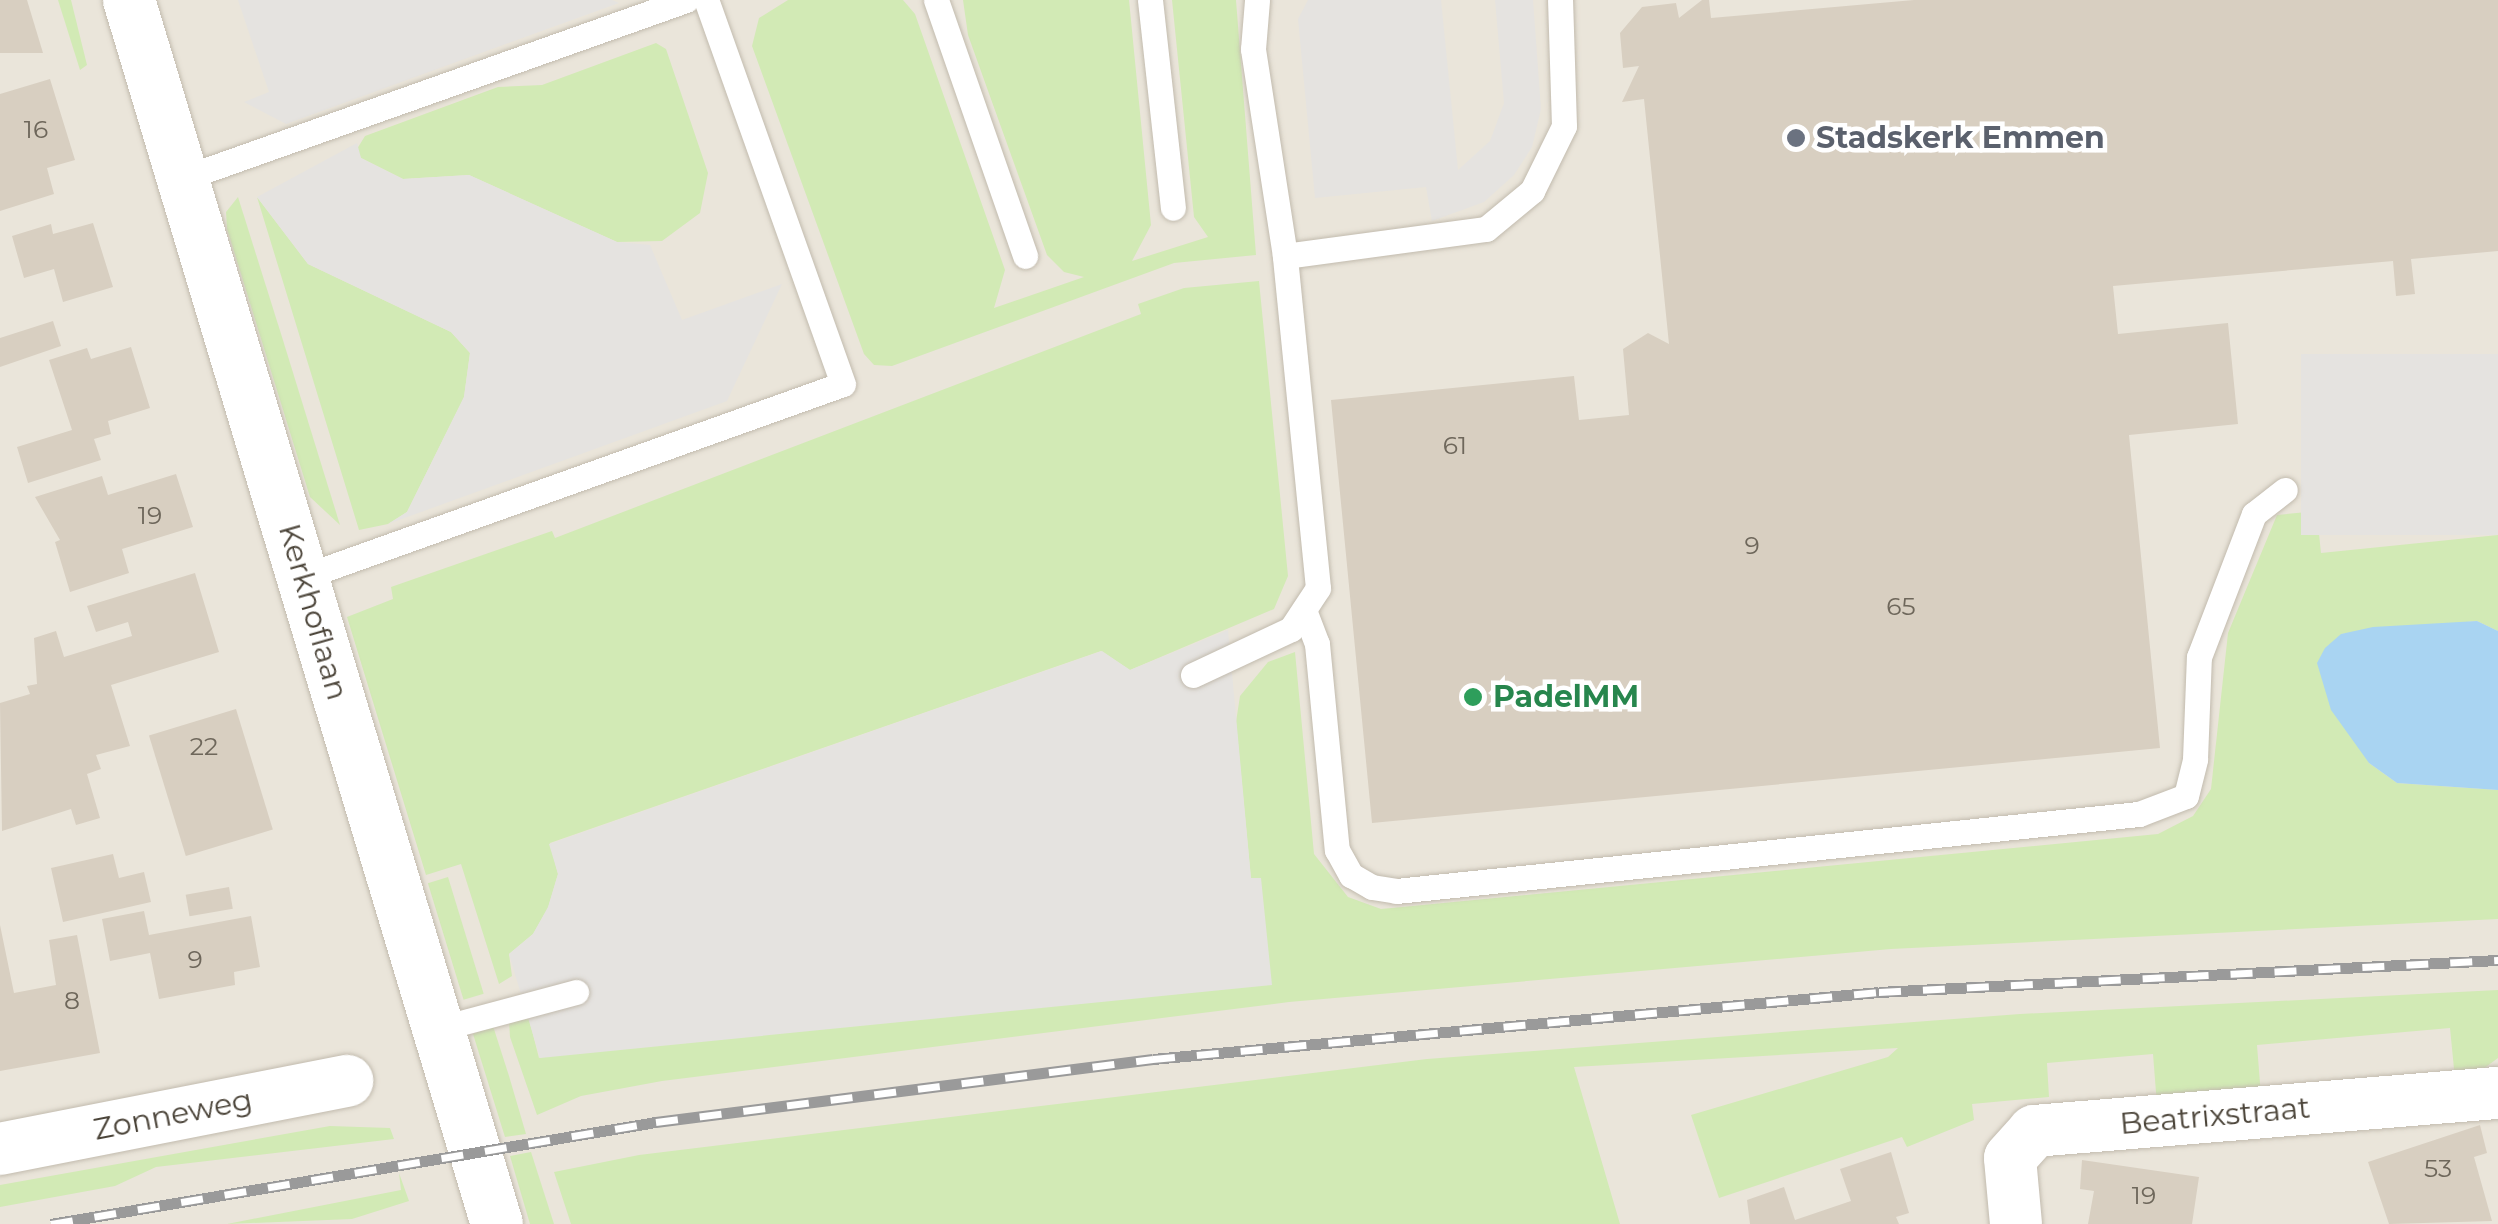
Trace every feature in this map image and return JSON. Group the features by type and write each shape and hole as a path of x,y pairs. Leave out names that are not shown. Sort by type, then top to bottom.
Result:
{"street":[{"name":"Kerkhoflaan","path":"128,0 194,175 303,577 496,1224"},
{"name":"Zonneweg","path":"0,1149 346,1081"},
{"name":"Beatrixstraat","path":"2016,1224 2010,1158 2034,1131 2498,1093"}],"lane":[{"path":"194,175 686,0"},
{"path":"303,577 843,384 706,0"},
{"path":"936,0 1025,256"},
{"path":"1150,0 1173,208"},
{"path":"1193,676 1254,652 1291,630 1318,588 1285,256 1253,49 1257,0"},
{"path":"1285,256 1486,230 1532,191 1564,126 1560,0"},
{"path":"1304,610 1317,644 1338,850 1351,875 1372,887 1396,891 2140,814 2186,796 2195,760 2199,656 2254,514 2284,490"},
{"path":"438,1030 576,992"}],"shaded area":[{"path":"0,0 2498,0 2498,1224 0,1224"},
{"path":"238,0 619,3 286,124 244,102 269,92"},
{"path":"1308,0 1441,0 1458,170 1490,141 1504,103 1495,0 1533,0 1541,109 1532,147 1514,175 1484,202 1432,221 1426,187 1315,198 1298,19"},
{"path":"357,143 361,158 403,179 469,175 617,242 650,245 682,320 782,284 727,401 388,524 407,512 464,397 470,353 451,332 308,264 257,197"},
{"path":"2301,354 2498,354 2498,535 2301,535"},
{"path":"1228,630 1251,878 1261,878 1272,985 540,1058 509,954 533,934 548,907 558,874 549,844 1102,651 1130,670"}],"green space":[{"path":"58,0 71,0 87,65 80,70"},
{"path":"788,0 903,0 915,14 1005,270 994,308 1084,277 1064,272 1047,255 968,35 963,0 1129,0 1151,225 1132,261 1208,237 1194,217 1172,0 1236,0 1256,255 1174,263 892,366 874,365 864,354 752,46 759,18"},
{"path":"656,43 666,49 708,173 700,213 662,241 617,242 469,175 403,179 361,158 357,149 365,136 498,87 542,85"},
{"path":"238,197 340,525 310,497 227,229 226,212"},
{"path":"257,197 308,264 451,332 470,353 464,397 407,512 388,524 359,530"},
{"path":"1259,281 1288,576 1274,609 1130,670 1101,651 550,843 558,874 548,908 533,934 509,954 512,976 499,984 461,864 426,875 347,617 393,599 391,587 552,531 555,538 1141,314 1138,304 1184,288"},
{"path":"2277,515 2317,515 2321,553 2498,535 2498,631 2477,621 2341,634 2369,763 2397,783 2498,790 2498,919 1891,949 1289,1002 662,1081 581,1096 537,1115 510,1037 509,1021 529,1019 539,1058 1260,878 1251,879 1236,722 1240,696 1268,662 1295,652 1314,854 1348,897 1381,909 2158,834 2193,816 2211,789 2228,633"},
{"path":"448,877 484,994 464,1000 428,883"},
{"path":"2498,990 2498,1058 2471,1078 2455,1079 2450,1028 2257,1045 2261,1096 2157,1105 2153,1054 2047,1063 2049,1097 1972,1104 1974,1120 1907,1147 1902,1137 1719,1198 1691,1115 1888,1057 1898,1048 1574,1067 1620,1224 571,1224 554,1172 639,1155 1427,1059 2020,1014"},
{"path":"493,1026 526,1134 505,1137 473,1034"},
{"path":"330,1126 390,1128 394,1139 156,1167 115,1186 0,1207 0,1185"},
{"path":"531,1152 554,1224 530,1224 510,1156"},
{"path":"399,1173 409,1201 352,1219 227,1224 401,1190"}],"water":[{"path":"2477,621 2498,631 2498,790 2397,783 2369,763 2331,710 2317,663 2325,648 2341,634 2373,627"}],"building":[{"path":"0,0 27,0 43,53 0,53"},
{"path":"1702,0 1709,0 1711,18 1914,0 2498,0 2498,251 2411,259 2415,294 2396,296 2393,261 2113,286 2118,334 2228,323 2238,424 2129,435 2160,748 1372,823 1331,400 1574,376 1579,420 1629,415 1623,349 1648,333 1669,344 1644,99 1622,102 1639,66 1623,68 1620,33 1642,7 1676,3 1679,18"},
{"path":"50,79 75,160 47,168 54,194 0,211 0,94"},
{"path":"93,223 113,287 63,302 54,269 24,278 12,236 51,224 53,234"},
{"path":"53,321 61,346 0,367 0,338"},
{"path":"131,347 150,408 108,421 111,434 94,439 101,460 28,483 17,447 72,430 49,360 87,348 91,359"},
{"path":"176,474 193,527 122,549 129,573 70,592 55,542 60,540 35,497 102,476 108,495"},
{"path":"195,573 219,652 111,685 130,746 96,755 101,769 87,774 100,818 76,825 71,809 2,831 0,703 30,694 27,686 37,684 34,638 56,631 64,657 132,636 128,622 96,632 87,606"},
{"path":"236,709 273,829 186,856 149,736"},
{"path":"113,854 119,878 144,872 151,902 63,922 51,868"},
{"path":"229,887 233,909 189,916 186,895"},
{"path":"144,911 149,935 251,916 260,967 234,972 235,985 159,999 150,953 110,961 102,919"},
{"path":"0,925 14,993 56,985 49,940 77,935 100,1053 0,1071"},
{"path":"2480,1125 2487,1153 2474,1157 2492,1221 2389,1224 2368,1162"},
{"path":"1891,1152 1909,1213 1896,1217 1899,1224 1750,1224 1747,1200 1784,1187 1795,1220 1851,1201 1840,1169"},
{"path":"2082,1160 2199,1177 2192,1224 2088,1224 2094,1191 2080,1189"}],"railway":[{"path":"51,1224 656,1122 1153,1059 1879,992 2498,960"}],"place":[{"name":"Stadskerk Emmen","path":"1796,138"},
{"name":"PadelMM","path":"1473,697"}]}
